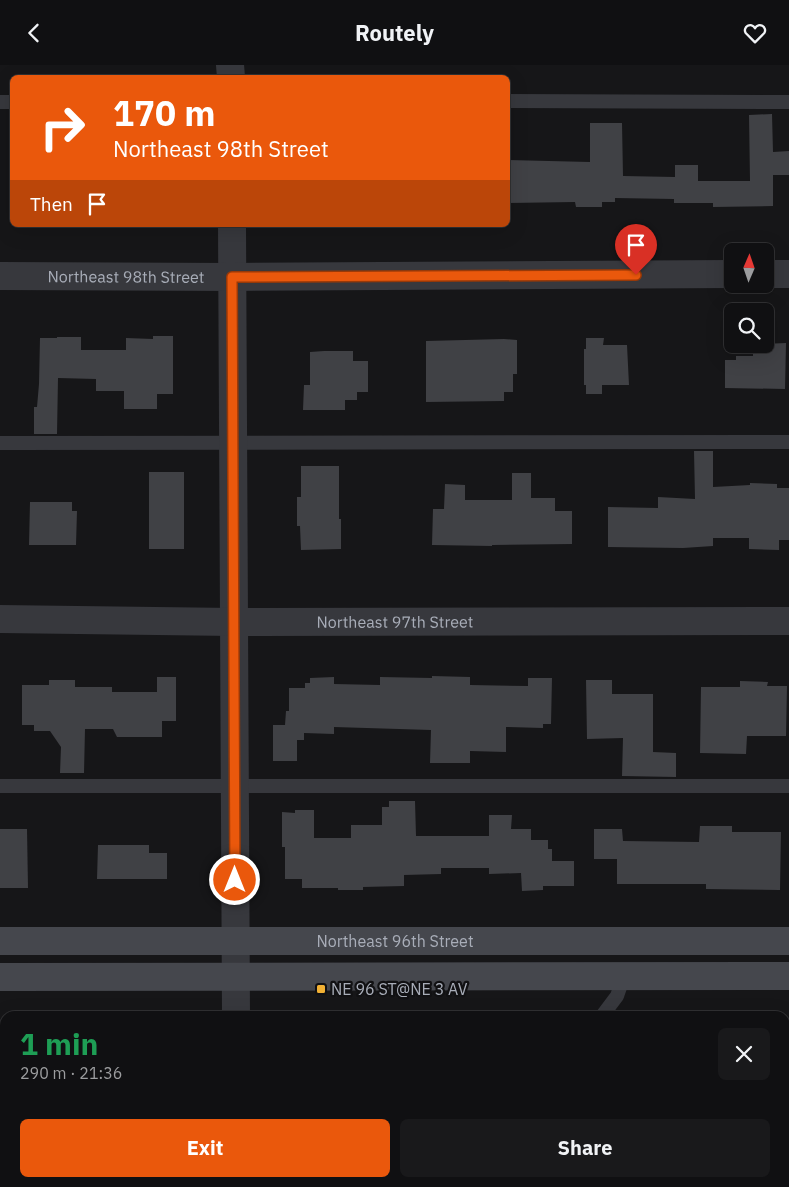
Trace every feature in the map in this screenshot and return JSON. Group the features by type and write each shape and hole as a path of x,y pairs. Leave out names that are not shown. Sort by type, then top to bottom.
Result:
{"street":[{"path":"232,227 236,1011"},
{"name":"Northeast 98th Street","path":"0,276 232,277 724,274"},
{"path":"774,274 789,274"},
{"name":"Northeast 97th Street","path":"0,619 234,622 789,621"},
{"name":"Northeast 96th Street","path":"0,941 789,941"},
{"name":"Northeast 96th Street","path":"0,977 624,976 783,981"}],"lane":[{"path":"510,101 789,102"},
{"path":"0,443 789,442"},
{"path":"0,786 789,786"},
{"path":"606,1011 617,997 624,976"}],"building":[{"path":"772,114 773,152 789,151 789,175 773,175 773,206 713,207 713,203 674,203 674,199 615,198 615,202 602,202 602,207 576,207 575,202 510,203 510,160 590,162 590,123 622,123 623,176 675,177 675,165 698,165 698,181 750,181 749,115"},
{"path":"153,336 173,336 173,394 157,394 157,409 124,409 124,391 96,391 96,379 58,378 57,434 34,434 34,407 37,407 39,384 40,338 81,337 81,350 126,350 126,338 153,339"},
{"path":"586,338 604,338 603,345 627,345 629,385 602,385 602,394 586,394 586,385 584,385 584,349 586,349"},
{"path":"517,340 517,374 513,374 513,392 504,392 504,401 426,402 426,341"},
{"path":"786,343 785,389 725,388 725,360 736,360 736,356 753,356 753,353 774,353 774,344"},
{"path":"353,351 353,361 368,361 368,392 357,392 357,400 345,400 345,410 303,410 304,385 310,385 310,352"},
{"path":"694,451 713,451 713,487 750,485 750,483 777,484 777,488 789,488 789,540 779,540 779,550 749,549 749,538 713,538 713,546 683,548 608,547 608,507 658,508 658,497 695,499"},
{"path":"301,466 339,466 341,549 301,550 300,526 297,526 297,497 301,497"},
{"path":"149,472 184,472 184,549 149,549"},
{"path":"512,473 531,473 531,498 555,498 555,511 572,511 572,544 432,545 433,509 444,509 445,484 465,485 465,500 512,500"},
{"path":"30,502 72,502 72,511 77,511 76,545 29,545"},
{"path":"432,676 470,677 470,685 528,686 528,678 552,678 551,724 543,724 543,728 506,727 506,752 470,751 470,763 430,763 431,730 334,727 334,734 304,733 304,740 297,740 297,761 273,761 273,725 285,725 286,711 289,711 289,688 305,688 305,683 310,683 310,678 334,677 334,684 380,685 380,677 432,678"},
{"path":"157,677 176,677 176,721 162,721 162,737 117,737 113,729 85,729 84,773 60,773 61,747 50,731 34,731 34,725 22,725 22,685 49,685 49,680 75,680 75,687 112,687 112,692 157,692"},
{"path":"586,680 612,680 612,694 653,694 653,752 676,753 676,777 622,776 623,738 587,739"},
{"path":"740,681 768,682 767,686 787,686 786,736 747,736 746,754 700,753 701,687 740,687"},
{"path":"389,801 415,801 416,836 489,836 489,815 512,815 511,829 531,829 531,840 548,840 548,849 552,849 552,861 574,861 574,886 543,886 543,890 522,891 521,873 489,874 489,868 441,868 441,874 404,875 404,886 363,887 363,890 302,888 302,879 285,879 285,847 282,847 282,812 295,813 295,810 314,810 314,838 351,838 351,825 382,825 382,807 389,807"},
{"path":"700,826 732,826 732,832 781,832 780,890 706,889 706,884 617,884 617,859 594,859 594,829 622,829 623,841 699,842"},
{"path":"0,829 27,829 28,888 0,888"},
{"path":"98,845 149,845 149,853 167,853 167,879 97,879"}],"place":[{"name":"NE 96 ST@NE 3 AV","path":"321,989"}],"route":[{"path":"235,880 232,277 636,275"}]}
